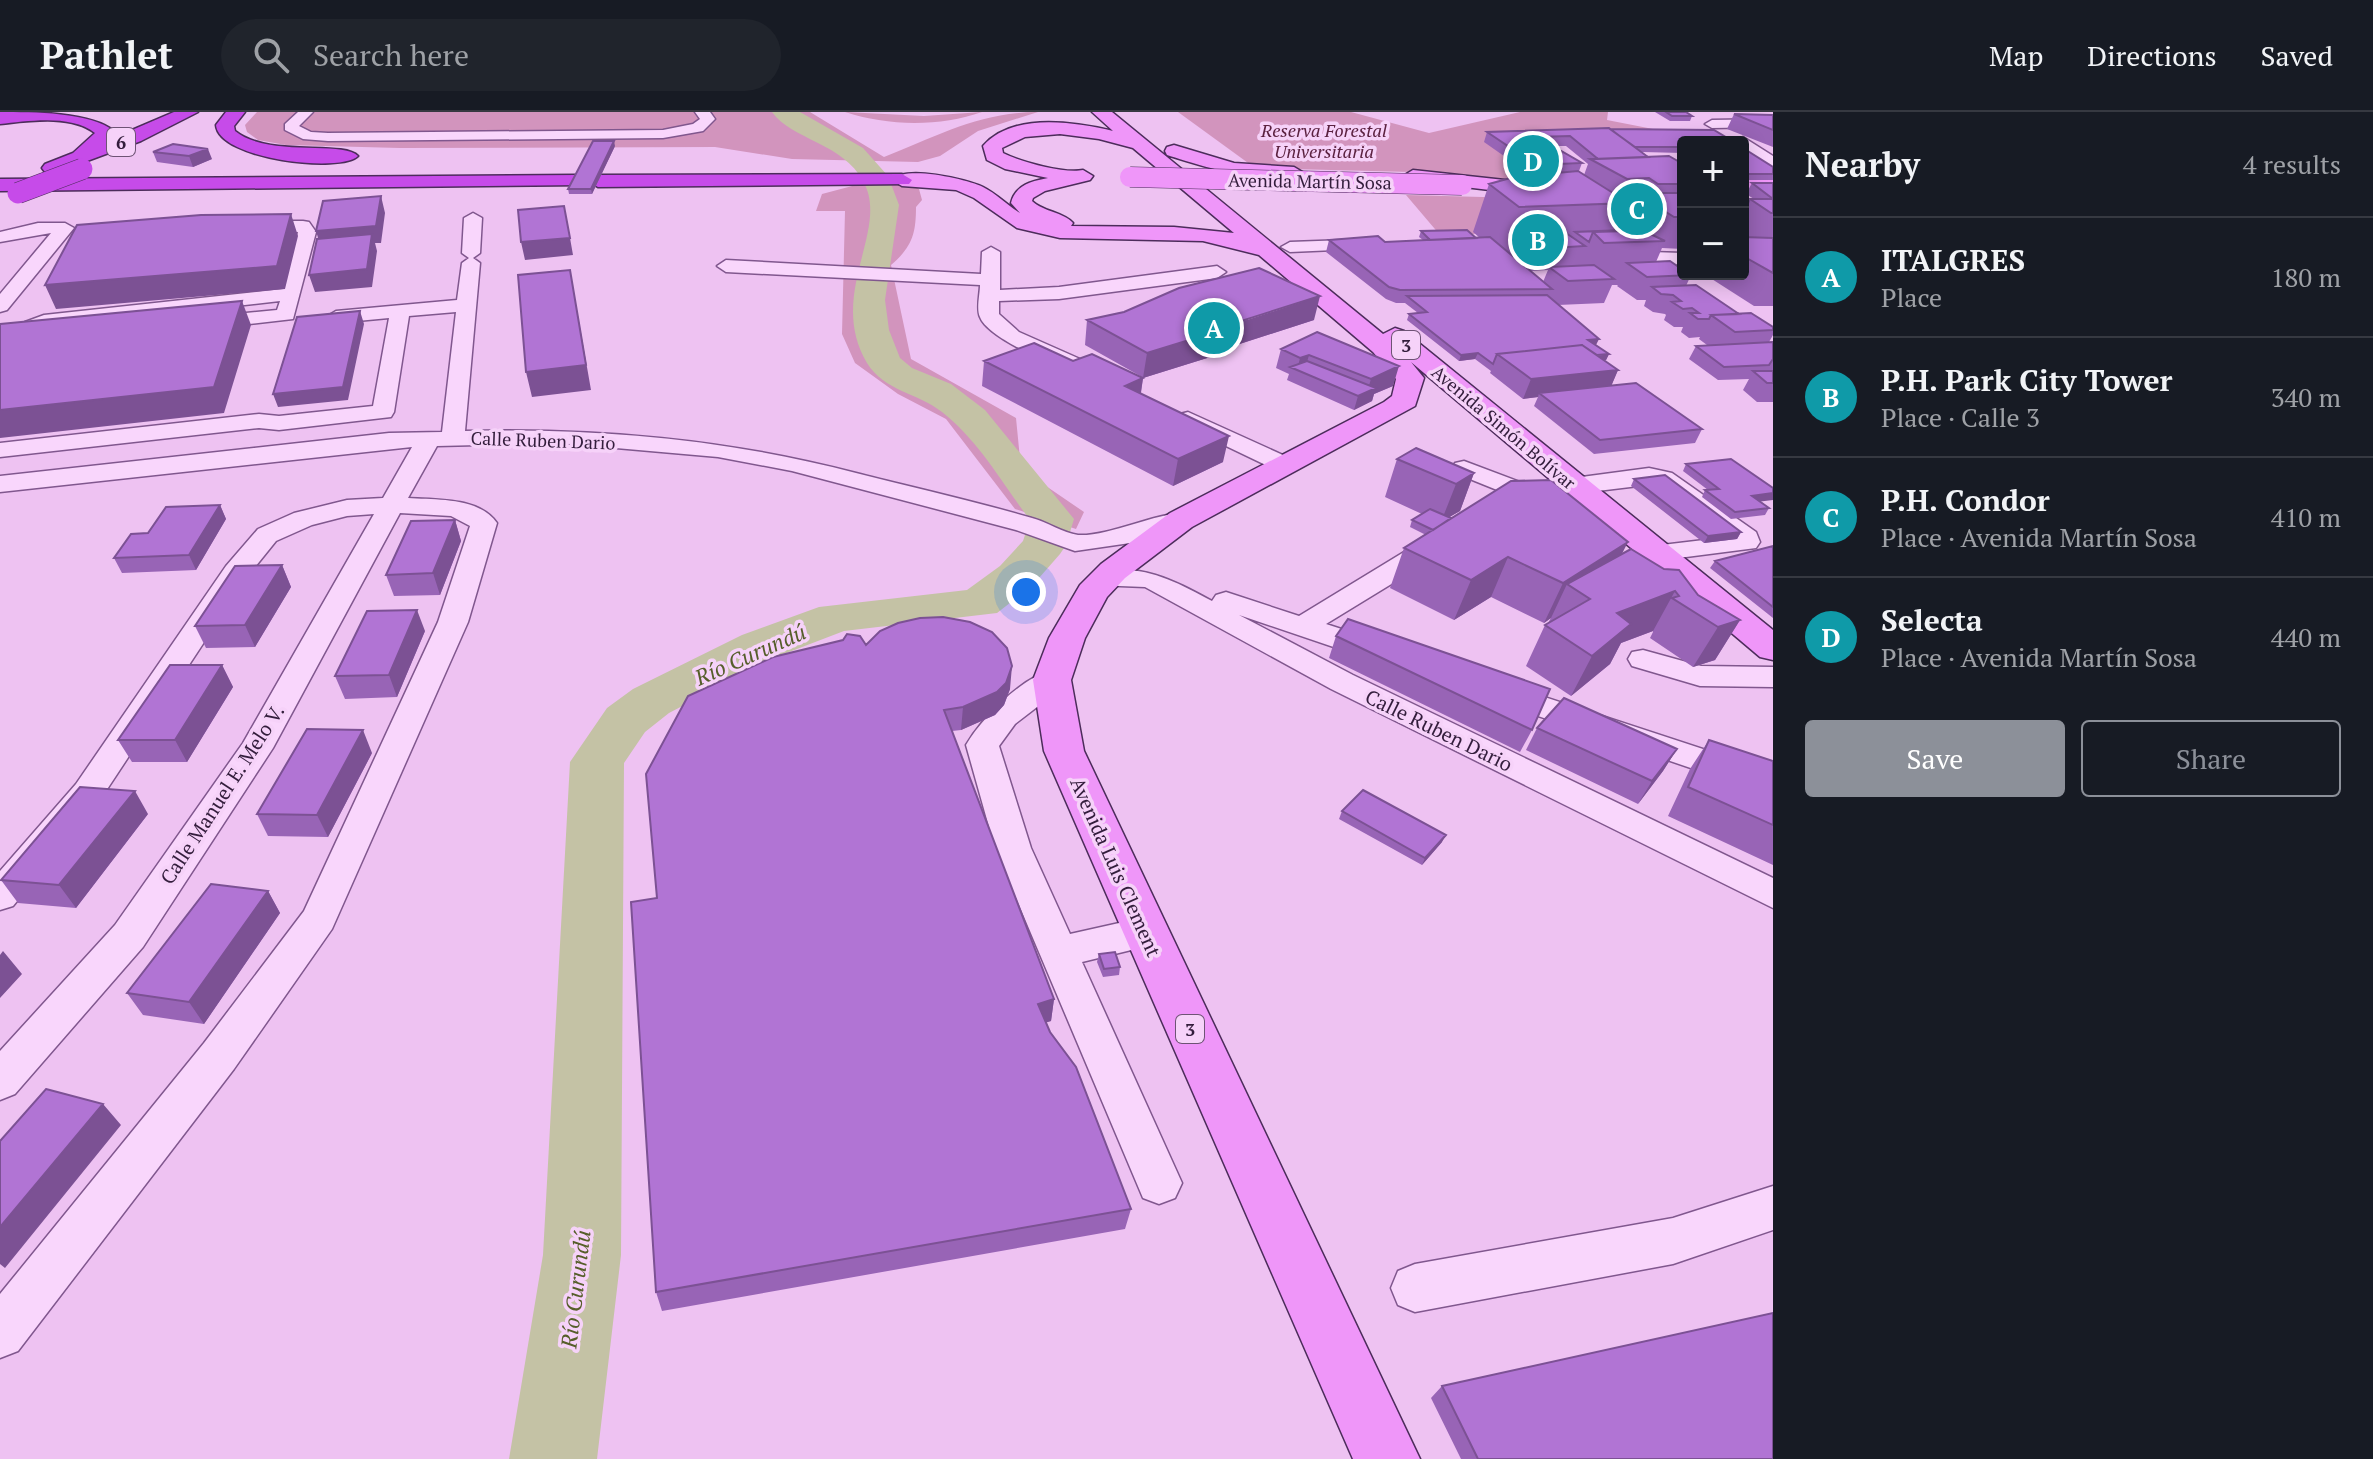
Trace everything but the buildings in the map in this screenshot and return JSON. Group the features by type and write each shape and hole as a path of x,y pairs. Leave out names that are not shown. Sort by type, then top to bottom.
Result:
{"highway":[{"name":"6","path":"78,170 189,112"},
{"name":"6","path":"7,195 52,168 78,170 212,112"},
{"path":"236,112 225,125 226,133 249,147 288,153 375,157"},
{"path":"0,118 61,115 97,122 105,131 104,135 78,170"},
{"path":"556,161 590,170"},
{"path":"78,170 544,182"},
{"path":"7,195 78,170 590,170 900,175"},
{"path":"7,195 84,203 422,190 544,182 590,170"}],"main road":[{"path":"973,143 1056,112"},
{"name":"Avenida Simón Bolívar","path":"1101,112 1186,182 1282,251 1569,481 1649,560 1773,649"},
{"name":"Avenida Simón Bolívar","path":"1126,112 1174,151 1382,346 1410,378 1405,400 1394,408"},
{"path":"1074,176 1012,165 998,160 991,150 999,140 1016,134 1066,129 1114,136 1150,152"},
{"path":"1174,151 1217,165 1250,171 1434,177 1523,188"},
{"name":"Avenida Martín Sosa","path":"900,175 937,169 1074,176 1545,189"},
{"path":"900,175 968,188 1014,220 1050,231 1091,236 1206,236 1282,251"},
{"path":"1074,176 1032,189 1023,195 1021,203 1040,217 1084,226 1133,223 1172,210 1188,196 1186,182"},
{"path":"1749,185 1773,186"},
{"path":"1253,202 1263,194 1294,187 1523,188"},
{"name":"Avenida Luis Clement","path":"1387,1459 1064,751 1052,680 1067,638 1098,586 1141,549 1181,520 1394,408 1433,401 1450,404 1466,412 1522,455 1569,481"}],"street":[{"path":"306,112 290,127 308,136 328,137 663,134 698,128 708,119 702,112"},
{"path":"1733,136 1708,121 1773,123"},
{"path":"1749,146 1773,163"},
{"path":"441,438 466,305 473,218"},
{"path":"226,227 303,226 307,232 286,315 42,339 30,337 28,332 32,326 60,318 291,294"},
{"path":"0,237 38,228 65,228 0,306"},
{"path":"1282,251 1388,244"},
{"path":"991,252 989,316 1012,336 1098,377"},
{"path":"1645,254 1677,266"},
{"path":"726,266 904,275 991,288 1059,293 1217,272"},
{"path":"336,317 466,305"},
{"path":"0,450 259,421 279,423 383,412 400,311"},
{"path":"1170,411 1285,465"},
{"name":"Calle Ruben Dario","path":"0,484 249,453 441,438 559,436 718,450 844,474 1025,524 1071,541 1137,534 1181,520"},
{"name":"Calle Manuel E. Melo V.","path":"0,1081 129,936 257,748 393,505 441,438"},
{"path":"1464,468 1526,493 1564,522"},
{"path":"1496,507 1526,493 1569,481 1649,475 1663,478 1747,538 1747,542 1740,544 1649,560"},
{"path":"0,896 88,792 236,572 267,535 303,519 347,508 393,505 456,509 484,523 453,622 319,919 219,1056 0,1333"},
{"path":"1071,541 1092,566 1098,586"},
{"path":"1287,630 1335,606 1441,542"},
{"path":"1141,549 1144,561 1154,572 1287,630 1406,661"},
{"name":"Calle Ruben Dario","path":"1098,586 1136,577 1154,581 1287,630 1342,682 1773,894"},
{"path":"1643,659 1700,676 1741,679 1773,677"},
{"path":"1052,680 1004,717 982,745 1013,848 1159,1183"},
{"path":"1464,680 1773,784"},
{"path":"1059,952 1146,932"},
{"path":"1415,1288 1673,1241 1773,1208"}],"green space":[{"path":"257,112 810,112 884,157 978,121 1038,112 978,131 940,156 918,162 792,159 715,147 400,148 286,145 258,140 247,132 245,125"},
{"path":"845,112 924,116 982,112 949,120 914,123 878,120"},
{"name":"Reserva Forestal Universitaria","path":"1178,112 1351,112 1429,133 1520,112 1608,112 1607,120 1653,129 1486,142 1542,182 1532,183 1412,172 1255,168"},
{"path":"913,184 919,189 922,200 916,207 914,232 904,252 891,265 911,359 1016,418 1021,469 1084,512 1076,529 1015,509 946,419 898,394 855,363 842,334 845,211 816,211 822,194 856,185"},
{"path":"1406,195 1521,198 1476,234 1440,235"}],"waterway":[{"name":"Río Curundú","path":"553,1459 582,1255 597,762 626,720 651,701 759,646 836,617 980,603 1016,576 1044,545 1052,519 1000,450 971,418 938,392 899,376 886,366 870,320 869,300 870,280 884,219 882,190 854,154 784,112"}],"place":[{"name":"Selecta","path":"1533,161"},
{"name":"P.H. Condor","path":"1637,209"},
{"name":"P.H. Park City Tower","path":"1538,240"},
{"name":"ITALGRES","path":"1214,328"}]}
